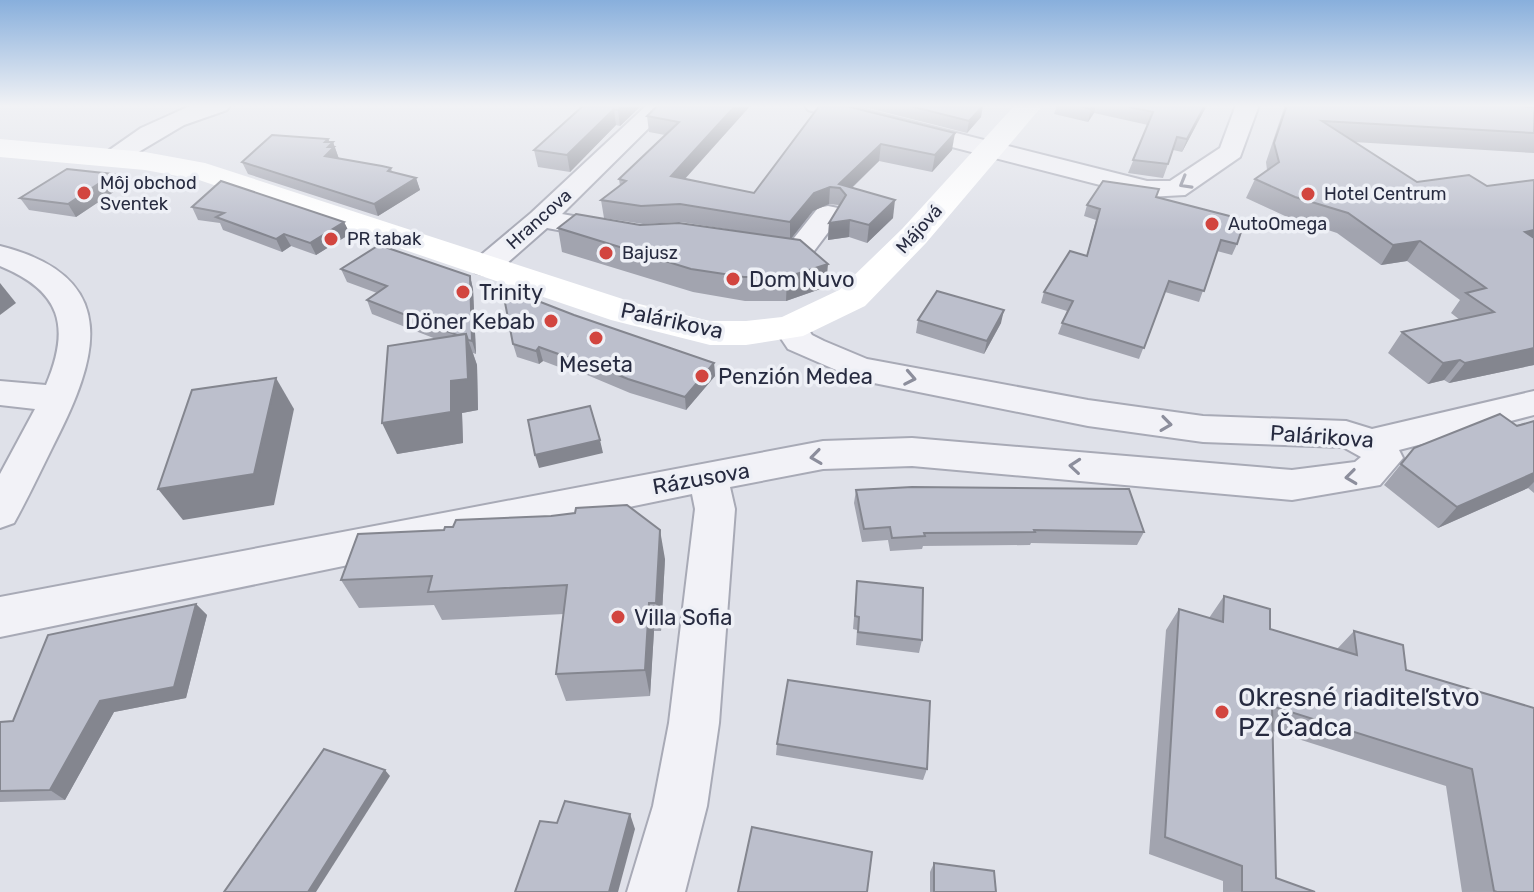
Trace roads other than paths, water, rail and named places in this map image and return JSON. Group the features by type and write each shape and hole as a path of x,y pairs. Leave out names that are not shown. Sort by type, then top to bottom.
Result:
{"main road":[{"name":"Májová","path":"790,328 852,298 914,236 993,147"},
{"name":"Palárikova","path":"0,148 172,166 234,180 624,312 710,333 790,328"}],"street":[{"path":"111,158 128,147"},
{"name":"Hrancova","path":"486,266 617,147"},
{"path":"977,147 1147,189 1176,189 1231,152 1233,147"},
{"path":"724,242 795,253 806,247 828,214"},
{"path":"541,219 643,236"},
{"path":"0,255 37,270 60,287 74,312 77,336 73,362 59,399 0,512"},
{"name":"Palárikova","path":"790,328 800,342 859,369 1088,413 1203,429 1346,434 1371,443 1534,403"},
{"path":"0,393 59,399"},
{"name":"Rázusova","path":"0,617 823,455 912,452 1292,485 1366,475 1384,458 1371,443"},
{"path":"656,892 680,806 694,723 715,509 708,476"}],"place":[{"name":"Môj obchod Sventek","path":"84,193"},
{"name":"Hotel Centrum","path":"1308,194"},
{"name":"AutoOmega","path":"1212,224"},
{"name":"PR tabak","path":"331,239"},
{"name":"Bajusz","path":"606,253"},
{"name":"Dom Nuvo","path":"733,279"},
{"name":"Trinity","path":"463,292"},
{"name":"Döner Kebab","path":"551,321"},
{"name":"Meseta","path":"596,338"},
{"name":"Penzión Medea","path":"702,376"},
{"name":"Villa Sofia","path":"618,617"},
{"name":"Okresné riaditeľstvo PZ Čadca","path":"1222,712"}]}
